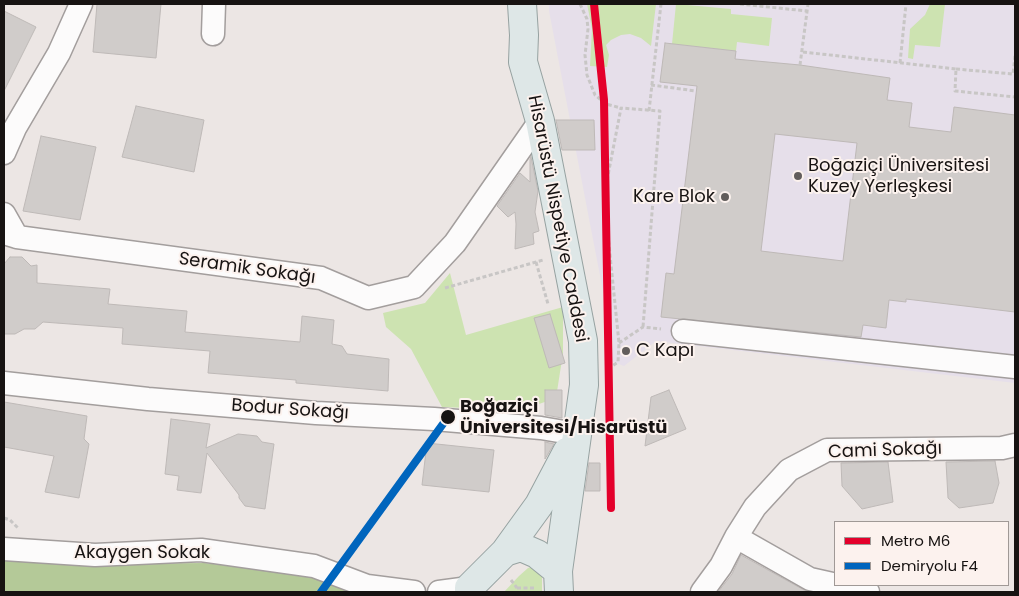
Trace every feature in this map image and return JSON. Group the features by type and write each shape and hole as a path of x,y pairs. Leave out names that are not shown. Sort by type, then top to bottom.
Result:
{"main road":[{"path":"506,4 523,62"},
{"name":"Hisarüstü Nispetiye Caddesi","path":"522,4 523,62 540,121 583,341 584,386 576,434 558,582"},
{"name":"Hisarüstü Nispetiye Caddesi","path":"467,591 505,552 539,504 576,434"},
{"path":"505,552 520,548 537,554 558,582"}],"street":[{"path":"4,153 15,128 59,53 81,4"},
{"path":"213,34 214,4"},
{"name":"Seramik Sokağı","path":"4,214 10,235 321,278 368,298 414,288 455,243 540,121"},
{"path":"683,331 1015,368"},
{"name":"Bodur Sokağı","path":"4,383 148,399 296,411 434,419 541,428 576,434"},
{"name":"Cami Sokağı","path":"702,592 721,566 755,507 789,470 827,450 1002,448 1015,445"},
{"path":"736,537 810,579 834,584"},
{"name":"Akaygen Sokak","path":"4,550 95,555 202,550 314,566 371,589 414,592"},
{"path":"841,586 868,592"},
{"path":"439,592 467,591"}],"path":[{"path":"580,4 587,19 588,29 585,55 587,75 595,95 606,104 621,108 660,111 643,327 619,343"},
{"path":"649,111 661,4"},
{"path":"740,4 807,11"},
{"path":"800,65 808,4"},
{"path":"900,64 906,4"},
{"path":"803,52 900,64 1013,74 1015,56"},
{"path":"956,69 955,91 1015,98"},
{"path":"651,85 696,91"},
{"path":"584,386 618,362 619,343 604,196 621,108"},
{"path":"444,288 566,253"},
{"path":"536,262 548,304"}],"shaded area":[{"name":"Boğaziçi Üniversitesi Kuzey Yerleşkesi","path":"549,4 1015,4 1015,383 656,341 624,366 611,361 613,343"}],"green space":[{"path":"587,4 656,4 651,46 641,38 630,34 621,35 606,45 609,55 607,67 590,66 592,29"},
{"path":"676,4 731,9 731,14 772,18 769,46 737,42 736,51 672,44"},
{"path":"930,4 945,4 940,47 915,45 913,59 908,58 910,29 925,15"},
{"path":"450,273 466,335 563,307 563,353 556,398 522,410 442,407 411,349 386,327 383,313 425,303"},
{"path":"4,557 93,564 204,563 305,574 349,592 4,592"},
{"path":"535,566 542,576 542,592 504,592 528,568"}],"building":[{"path":"97,4 161,4 156,58 93,52"},
{"path":"4,11 36,27 4,91"},
{"name":"Kare Blok","path":"665,43 736,51 735,59 800,65 890,78 887,100 912,103 909,127 951,132 954,107 1015,115 1015,312 906,299 906,302 889,300 886,328 863,325 861,337 661,317 666,273 674,274 697,86 660,82","holes":["775,134 857,143 843,261 761,251"]},
{"path":"136,106 204,120 194,172 122,157"},
{"path":"556,120 594,120 595,150 562,150"},
{"path":"41,136 96,147 80,220 23,211"},
{"path":"531,157 538,191 535,212 539,231 533,233 534,244 515,249 515,212 508,217 497,206 520,173 530,182"},
{"path":"10,257 22,257 31,266 37,265 37,283 110,289 108,304 187,311 185,332 300,342 302,316 334,320 332,344 342,346 347,354 389,359 388,391 296,383 296,380 208,373 210,351 122,344 123,328 43,322 35,329 24,329 15,334 4,334 4,264"},
{"path":"550,314 565,363 549,368 534,318"},
{"path":"545,390 562,390 562,418 545,415"},
{"path":"669,390 686,429 645,446 651,397"},
{"path":"4,402 87,416 84,439 89,444 79,498 45,492 54,456 4,447"},
{"path":"171,419 210,424 206,448 238,434 257,436 262,442 274,444 265,509 245,506 239,495 207,453 201,493 177,490 179,476 165,474"},
{"path":"545,442 554,444 545,459"},
{"path":"427,443 494,450 489,492 422,485"},
{"path":"995,461 999,483 993,503 959,508 948,498 946,462"},
{"path":"888,462 893,502 862,509 842,486 841,463"},
{"path":"589,463 600,463 600,491 585,491"},
{"path":"741,555 809,592 718,592 732,574"}],"metro line":[{"name":"M6","path":"594,4 604,100 611,508"}],"rail line":[{"name":"F4","path":"321,592 448,417"}],"place":[{"name":"Boğaziçi Üniversitesi Kuzey Yerleşkesi","path":"798,176"},
{"name":"Kare Blok","path":"725,197"},
{"name":"C Kapı","path":"626,351"},
{"name":"Boğaziçi Üniversitesi/Hisarüstü","path":"448,417"}]}
